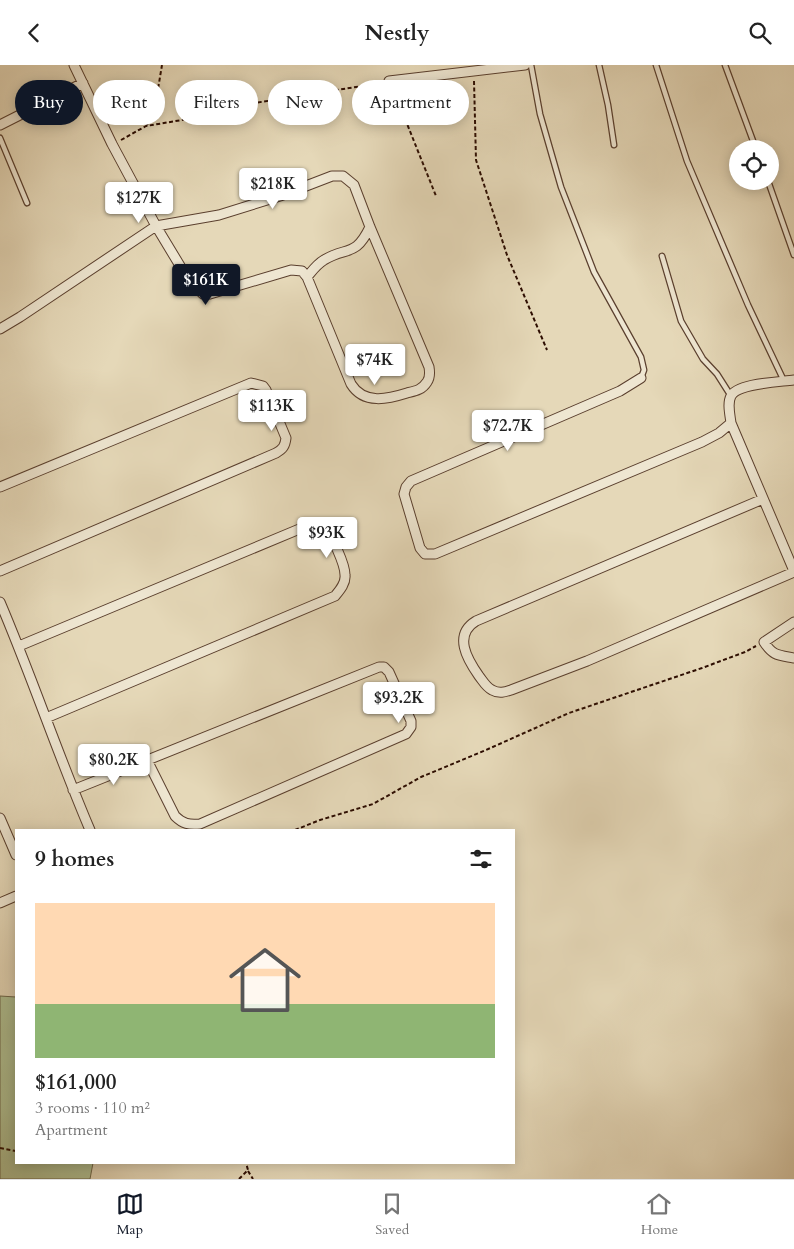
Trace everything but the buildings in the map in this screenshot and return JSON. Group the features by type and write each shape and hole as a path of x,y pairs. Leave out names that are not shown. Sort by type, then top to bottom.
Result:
{"street":[{"path":"74,65 82,80"},
{"path":"398,80 526,65"},
{"path":"0,329 156,226 219,215 337,175 349,180 354,185 429,367 430,375 428,382 421,389 381,400 362,396 356,392 307,277 302,271 291,270 204,294 188,279 156,226 112,144 83,83"},
{"path":"0,125 15,117"},
{"path":"307,277 322,261 351,250 358,245 370,227"},
{"path":"641,378 620,391 411,481 406,487 404,494 422,552 430,555 444,550 702,442 719,433 731,423"},
{"path":"763,499 470,624 463,640 466,654 472,666 487,687 501,693 587,661 794,572 731,423 729,402 735,390 745,386 789,381"},
{"path":"0,487 251,383 263,386 266,390 286,438 286,444 282,450 276,453 0,571"},
{"path":"19,646 309,525 325,529 330,534 346,575 341,589 335,596 46,718"},
{"path":"0,602 19,646 90,829"},
{"path":"794,622 764,642 774,654 794,658"},
{"path":"73,790 147,760 381,667 389,672 411,721 411,727 406,734 200,824 189,825 175,816 147,760"},
{"path":"0,818 15,853"},
{"path":"0,903 15,897"}],"lane":[{"path":"531,65 540,114 560,187 594,272 641,357 644,370 641,378"},
{"path":"600,65 614,145"},
{"path":"656,65 687,161 748,305 789,381"},
{"path":"725,65 753,140"},
{"path":"0,138 27,203"},
{"path":"771,190 794,255"},
{"path":"662,256 681,321 703,359 717,374 731,395"}],"path":[{"path":"146,126 155,107 162,65"},
{"path":"474,71 476,160 508,255 547,350"},
{"path":"112,144 146,126 182,120 223,108 352,87"},
{"path":"408,125 436,196"},
{"path":"298,829 373,804 421,777 569,713 702,668 764,642"},
{"path":"0,1148 15,1151"},
{"path":"246,1164 253,1179"},
{"path":"239,1179 248,1170"}],"green space":[{"path":"0,996 15,997 15,1164 93,1164 90,1179 0,1179"}]}
